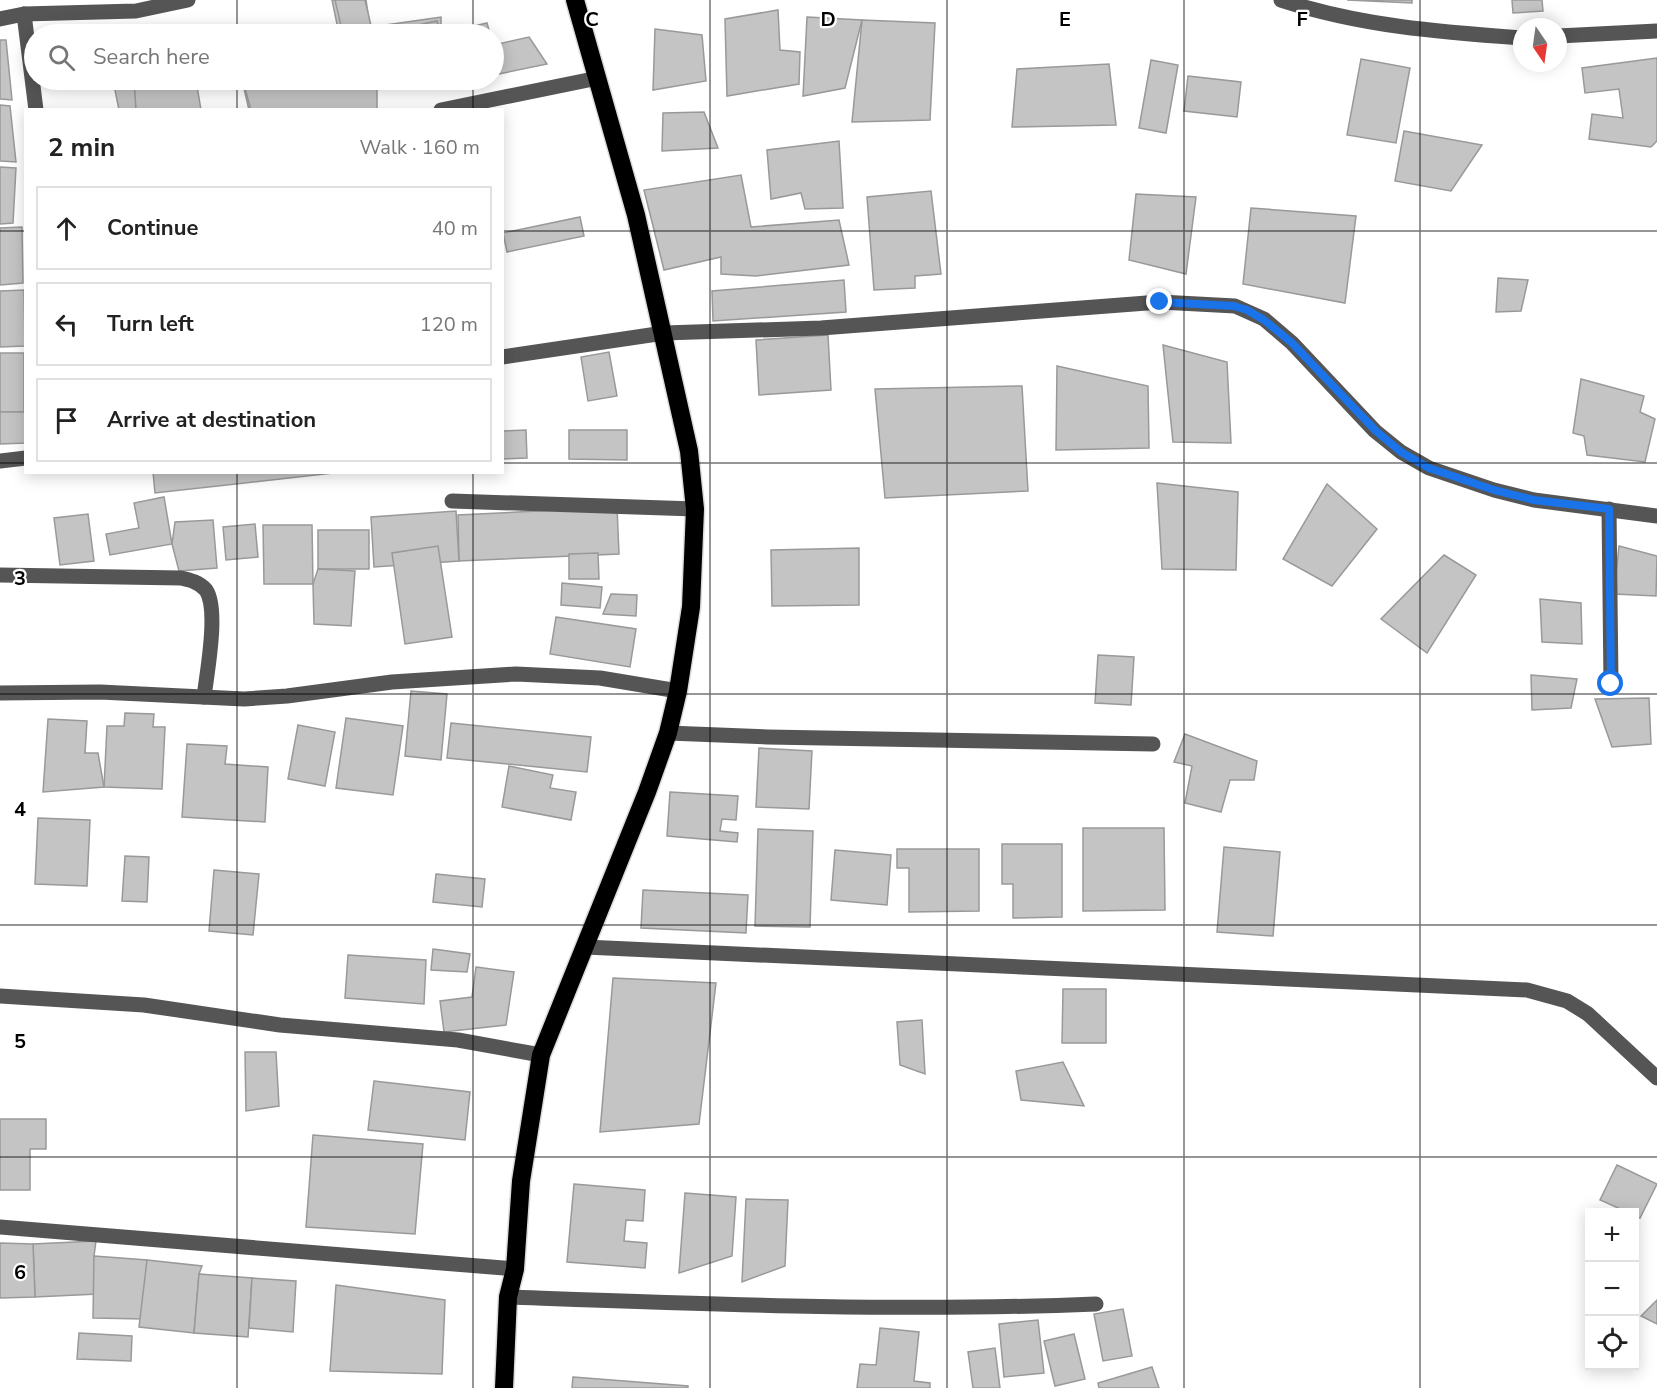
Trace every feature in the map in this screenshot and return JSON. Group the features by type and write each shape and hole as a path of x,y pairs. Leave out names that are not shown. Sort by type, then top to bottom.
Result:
{"highway":[{"path":"504,1388 508,1297 515,1269 521,1181 541,1055 643,802 668,733 678,691 690,607 695,508 689,451 636,215 575,0"}],"street":[{"path":"0,19 24,14 136,11 188,0"},
{"path":"1281,0 1322,13 1404,28 1513,37"},
{"path":"24,14 25,24"},
{"path":"1567,36 1657,31"},
{"path":"451,108 598,78"},
{"path":"34,90 36,108"},
{"path":"504,357 663,333 821,328 1160,302 1234,306 1247,310 1264,320 1285,337 1376,431 1401,452 1429,468 1494,490 1534,500 1657,516"},
{"path":"0,461 24,458"},
{"path":"452,501 695,508"},
{"path":"1609,509 1611,684"},
{"path":"0,575 181,578 201,585 209,597 213,612 204,697"},
{"path":"0,693 100,692 244,699 287,696 392,682 516,674 600,678 678,691"},
{"path":"668,733 780,738 1153,744"},
{"path":"585,946 1527,990 1568,1001 1588,1014 1657,1078"},
{"path":"0,996 144,1005 280,1025 458,1040 541,1055"},
{"path":"0,1227 515,1269"},
{"path":"508,1297 776,1307 1096,1304"}],"building":[{"path":"332,0 366,0 370,24 337,24"},
{"path":"335,0 365,0 371,24 341,24"},
{"path":"1347,0 1412,0 1412,3"},
{"path":"1512,0 1542,0 1543,11 1513,13"},
{"path":"778,10 780,50 800,52 799,84 727,96 725,19"},
{"path":"441,17 441,24 393,24"},
{"path":"807,17 862,20 845,88 803,96"},
{"path":"862,20 935,23 930,120 852,122"},
{"path":"655,29 702,35 706,81 653,90"},
{"path":"529,37 547,64 504,73 504,43"},
{"path":"0,40 6,40 12,100 0,99"},
{"path":"1657,58 1657,141 1651,147 1589,139 1592,114 1623,118 1619,89 1585,93 1582,68"},
{"path":"1361,59 1410,68 1396,143 1347,135"},
{"path":"1151,60 1178,65 1166,133 1139,128"},
{"path":"1109,64 1116,125 1012,127 1017,69"},
{"path":"1188,76 1241,82 1237,117 1184,111"},
{"path":"115,90 187,90 192,108 119,108"},
{"path":"135,90 198,90 201,108 136,108"},
{"path":"244,90 362,90 366,108 249,108"},
{"path":"245,90 377,90 377,108 250,108"},
{"path":"0,105 10,106 16,162 0,161"},
{"path":"704,112 718,148 662,151 663,113"},
{"path":"1404,131 1482,145 1451,191 1395,181"},
{"path":"839,141 843,208 805,209 801,193 771,199 767,150"},
{"path":"0,167 16,168 13,223 0,224"},
{"path":"741,175 751,227 839,220 849,265 756,276 721,274 721,257 664,270 644,190"},
{"path":"931,191 941,274 915,276 915,288 874,290 867,197"},
{"path":"1136,194 1196,197 1186,274 1129,260"},
{"path":"1251,208 1356,216 1345,303 1243,284"},
{"path":"580,217 584,236 507,252 504,233"},
{"path":"22,227 23,283 0,285 0,228"},
{"path":"1498,278 1528,280 1521,311 1496,312"},
{"path":"844,280 846,312 713,321 712,291"},
{"path":"24,290 24,346 0,347 0,291"},
{"path":"828,335 831,390 759,395 756,340"},
{"path":"1163,345 1227,362 1231,443 1173,442"},
{"path":"609,352 617,396 588,401 581,357"},
{"path":"0,353 24,353 24,412 0,412"},
{"path":"1057,366 1148,386 1149,448 1056,450"},
{"path":"1581,379 1644,396 1640,412 1655,419 1645,462 1587,455 1584,436 1573,433"},
{"path":"1022,386 1028,491 885,498 875,389"},
{"path":"0,412 24,412 24,443 0,444"},
{"path":"526,430 527,458 504,459 504,431"},
{"path":"569,430 627,430 627,460 569,459"},
{"path":"153,474 324,474 155,493"},
{"path":"1157,483 1238,492 1236,570 1162,569"},
{"path":"1327,484 1377,529 1332,586 1283,559"},
{"path":"164,497 172,544 110,555 106,534 139,528 134,503"},
{"path":"617,507 619,554 459,561 458,515"},
{"path":"456,511 459,561 374,567 371,517"},
{"path":"88,514 94,561 60,565 54,518"},
{"path":"213,520 217,568 179,571 172,544 175,522"},
{"path":"255,524 258,557 226,560 223,527"},
{"path":"263,525 312,525 313,584 264,584"},
{"path":"318,530 369,530 369,569 318,569"},
{"path":"438,546 452,637 405,644 392,553"},
{"path":"1619,546 1657,556 1656,596 1614,594"},
{"path":"859,548 859,605 772,606 771,550"},
{"path":"598,553 599,579 569,579 569,554"},
{"path":"1444,555 1476,575 1427,653 1381,619"},
{"path":"318,569 355,571 351,626 314,624 313,584"},
{"path":"562,583 602,587 600,608 561,605"},
{"path":"611,594 637,595 636,616 603,614"},
{"path":"1540,599 1581,603 1582,644 1542,642"},
{"path":"556,617 636,629 630,667 550,654"},
{"path":"1098,655 1134,657 1131,705 1095,703"},
{"path":"1531,675 1577,679 1571,708 1532,710"},
{"path":"411,691 447,694 441,760 405,756"},
{"path":"1649,698 1651,744 1612,747 1595,699"},
{"path":"125,713 154,714 153,727 165,727 162,789 104,787 107,726 124,726"},
{"path":"346,718 403,726 393,795 336,788"},
{"path":"48,719 87,721 85,753 98,753 104,787 43,792"},
{"path":"451,723 591,737 587,772 447,758"},
{"path":"298,725 335,732 325,786 288,779"},
{"path":"1185,734 1257,761 1254,780 1230,780 1221,812 1185,803 1192,766 1174,762"},
{"path":"187,744 227,746 225,764 268,767 265,822 182,817"},
{"path":"759,748 812,751 809,809 756,807"},
{"path":"509,766 553,775 550,788 576,792 571,820 502,807"},
{"path":"670,792 738,796 736,820 722,819 720,831 738,833 737,842 667,836"},
{"path":"38,818 90,820 87,886 35,884"},
{"path":"1083,828 1164,828 1165,910 1083,911"},
{"path":"758,829 813,831 810,927 755,926"},
{"path":"1002,844 1062,844 1062,917 1013,918 1013,884 1002,884"},
{"path":"1224,847 1280,852 1273,936 1217,932"},
{"path":"897,849 979,849 979,911 909,912 909,868 897,868"},
{"path":"835,850 891,855 887,905 831,900"},
{"path":"125,856 149,857 147,902 122,901"},
{"path":"214,870 259,874 253,935 209,931"},
{"path":"436,874 485,879 482,907 433,902"},
{"path":"643,890 748,895 746,933 641,928"},
{"path":"433,949 470,954 467,972 431,970"},
{"path":"348,955 426,960 424,1004 345,998"},
{"path":"476,967 514,972 506,1025 444,1032 440,1001 472,997"},
{"path":"613,978 716,983 699,1124 600,1132"},
{"path":"1063,989 1106,989 1106,1043 1062,1043"},
{"path":"922,1020 925,1074 900,1065 897,1022"},
{"path":"245,1052 276,1052 279,1106 246,1111"},
{"path":"1063,1062 1084,1106 1021,1100 1016,1071"},
{"path":"374,1081 470,1092 465,1140 368,1130"},
{"path":"0,1119 46,1119 46,1149 30,1149 30,1190 0,1190"},
{"path":"313,1135 423,1144 415,1234 306,1227"},
{"path":"1617,1165 1657,1184 1640,1218 1639,1208 1618,1208 1600,1200"},
{"path":"574,1184 645,1190 643,1221 626,1220 624,1241 647,1243 645,1268 567,1262"},
{"path":"685,1193 736,1197 732,1256 679,1273"},
{"path":"746,1199 788,1200 785,1266 742,1282"},
{"path":"96,1241 94,1256 98,1294 35,1297 33,1244"},
{"path":"0,1243 33,1244 35,1297 0,1298"},
{"path":"94,1256 147,1260 144,1319 93,1318"},
{"path":"147,1260 202,1266 199,1274 194,1333 139,1327"},
{"path":"199,1274 252,1278 248,1337 194,1333"},
{"path":"252,1278 296,1281 293,1332 249,1328"},
{"path":"336,1285 445,1300 442,1374 330,1371"},
{"path":"1657,1300 1657,1324 1641,1316"},
{"path":"1123,1309 1132,1356 1103,1361 1094,1314"},
{"path":"1038,1320 1044,1373 1004,1377 999,1324"},
{"path":"880,1328 919,1332 914,1381 930,1383 930,1388 857,1388 860,1364 876,1365"},
{"path":"79,1333 132,1336 131,1361 77,1359"},
{"path":"1074,1334 1085,1379 1055,1386 1044,1341"},
{"path":"995,1348 1000,1388 973,1388 968,1352"},
{"path":"1152,1367 1159,1388 1099,1388 1098,1383"},
{"path":"573,1377 688,1386 688,1388 572,1388"}],"route":[{"path":"1160,302 1234,306 1247,310 1264,320 1292,343 1376,431 1401,452 1429,468 1494,490 1534,500 1609,509 1611,684"}]}
